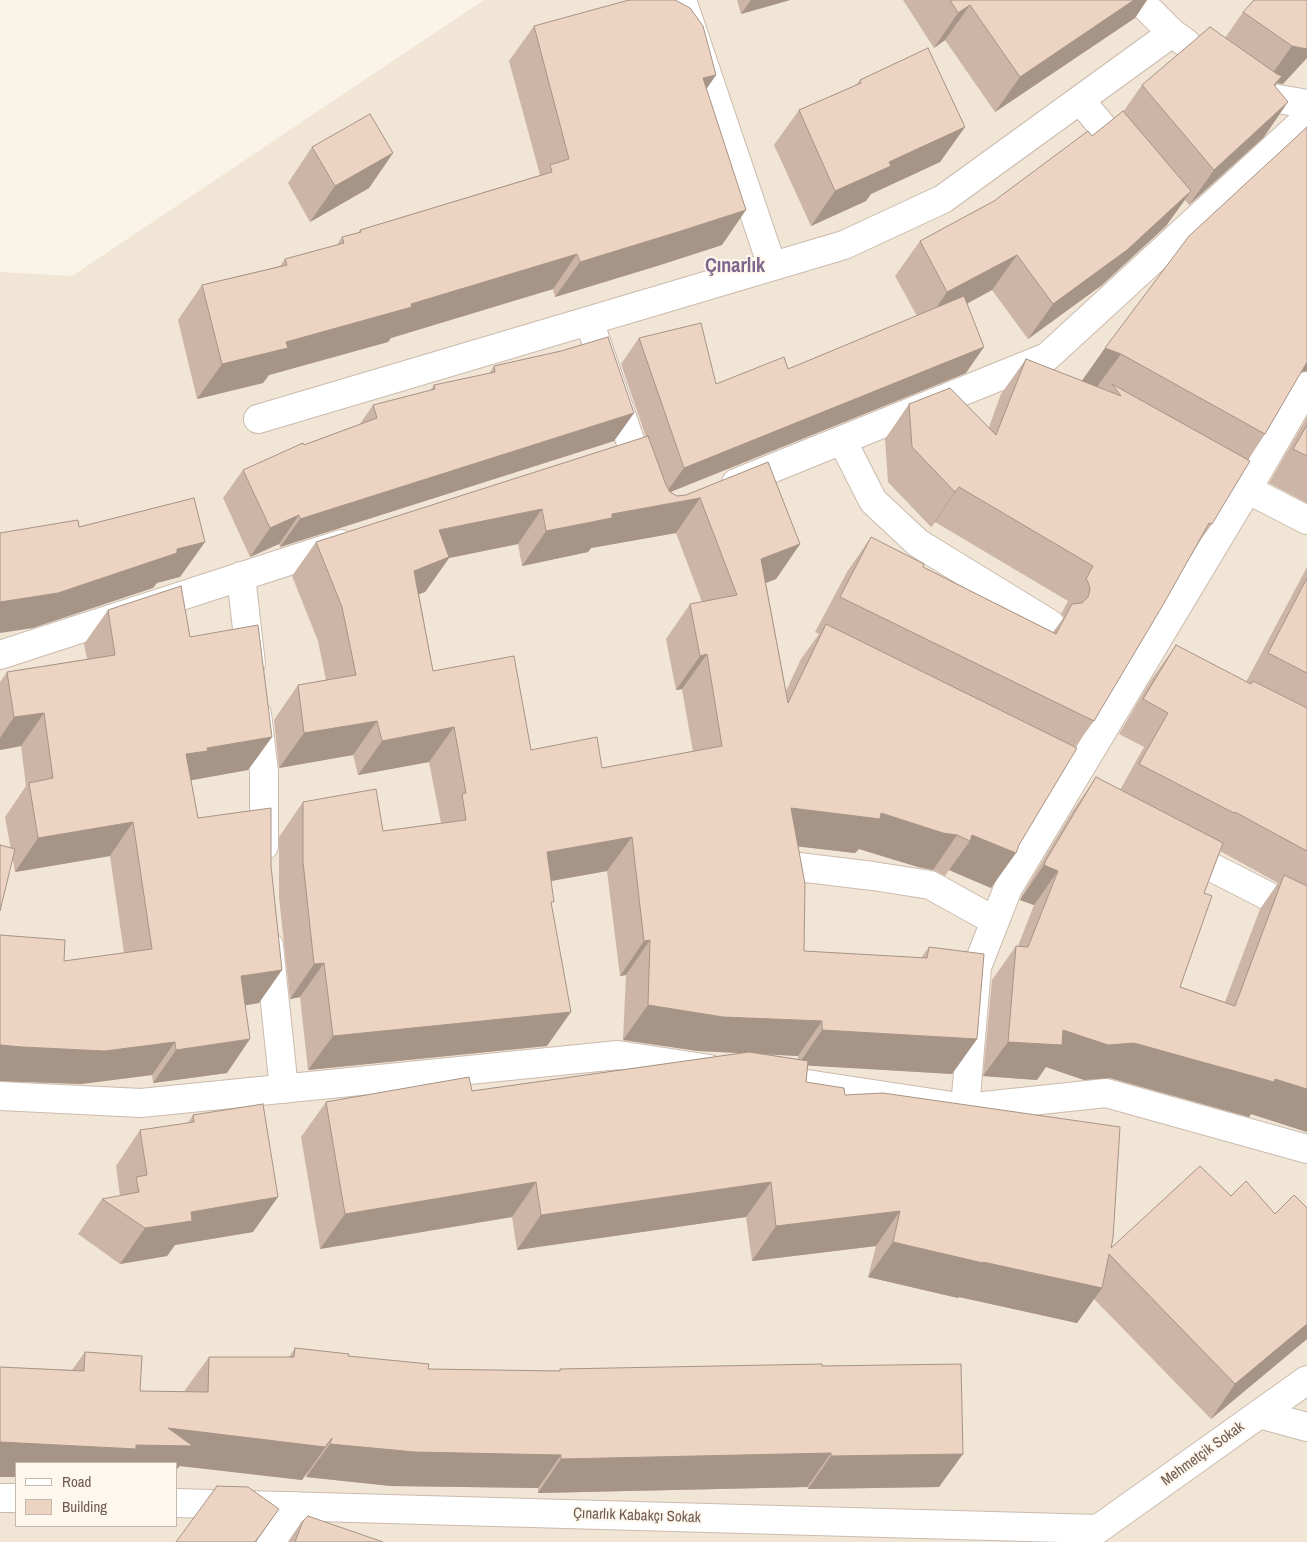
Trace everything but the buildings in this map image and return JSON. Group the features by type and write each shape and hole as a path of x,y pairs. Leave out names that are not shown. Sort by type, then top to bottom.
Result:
{"street":[{"path":"682,0 772,266"},
{"path":"1140,0 1172,33 1204,56"},
{"path":"258,419 844,245 943,199 1172,33"},
{"path":"1228,73 1261,96 1307,104"},
{"path":"1080,100 1143,175"},
{"path":"709,494 1047,357 1307,118"},
{"path":"1169,205 1188,228"},
{"path":"589,321 624,454 650,497"},
{"path":"1007,373 1043,386"},
{"path":"965,1108 977,967 1008,888 1070,784 1156,661 1247,490 1307,386"},
{"path":"842,440 873,501 918,543 1050,624"},
{"path":"1214,471 1307,520"},
{"path":"0,655 363,537"},
{"path":"241,576 264,772 264,869"},
{"path":"1163,842 1307,916"},
{"path":"790,866 930,885 995,921"},
{"path":"266,926 284,1089"},
{"path":"0,1096 141,1103 618,1055 734,1073"},
{"path":"782,1080 965,1108 1106,1093 1307,1149"},
{"name":"Mehmetçik Sokak","path":"1098,1536 1258,1414 1307,1380"},
{"path":"1258,1414 1307,1427"},
{"path":"0,1498 15,1498"},
{"name":"Çınarlık Kabakçı Sokak","path":"178,1503 1098,1536"},
{"path":"271,1542 295,1506"}],"shaded area":[{"path":"484,0 1307,0 1307,1542 0,1542 0,272 72,276"}],"district":[{"name":"Çınarlık","path":"735,267"}]}
